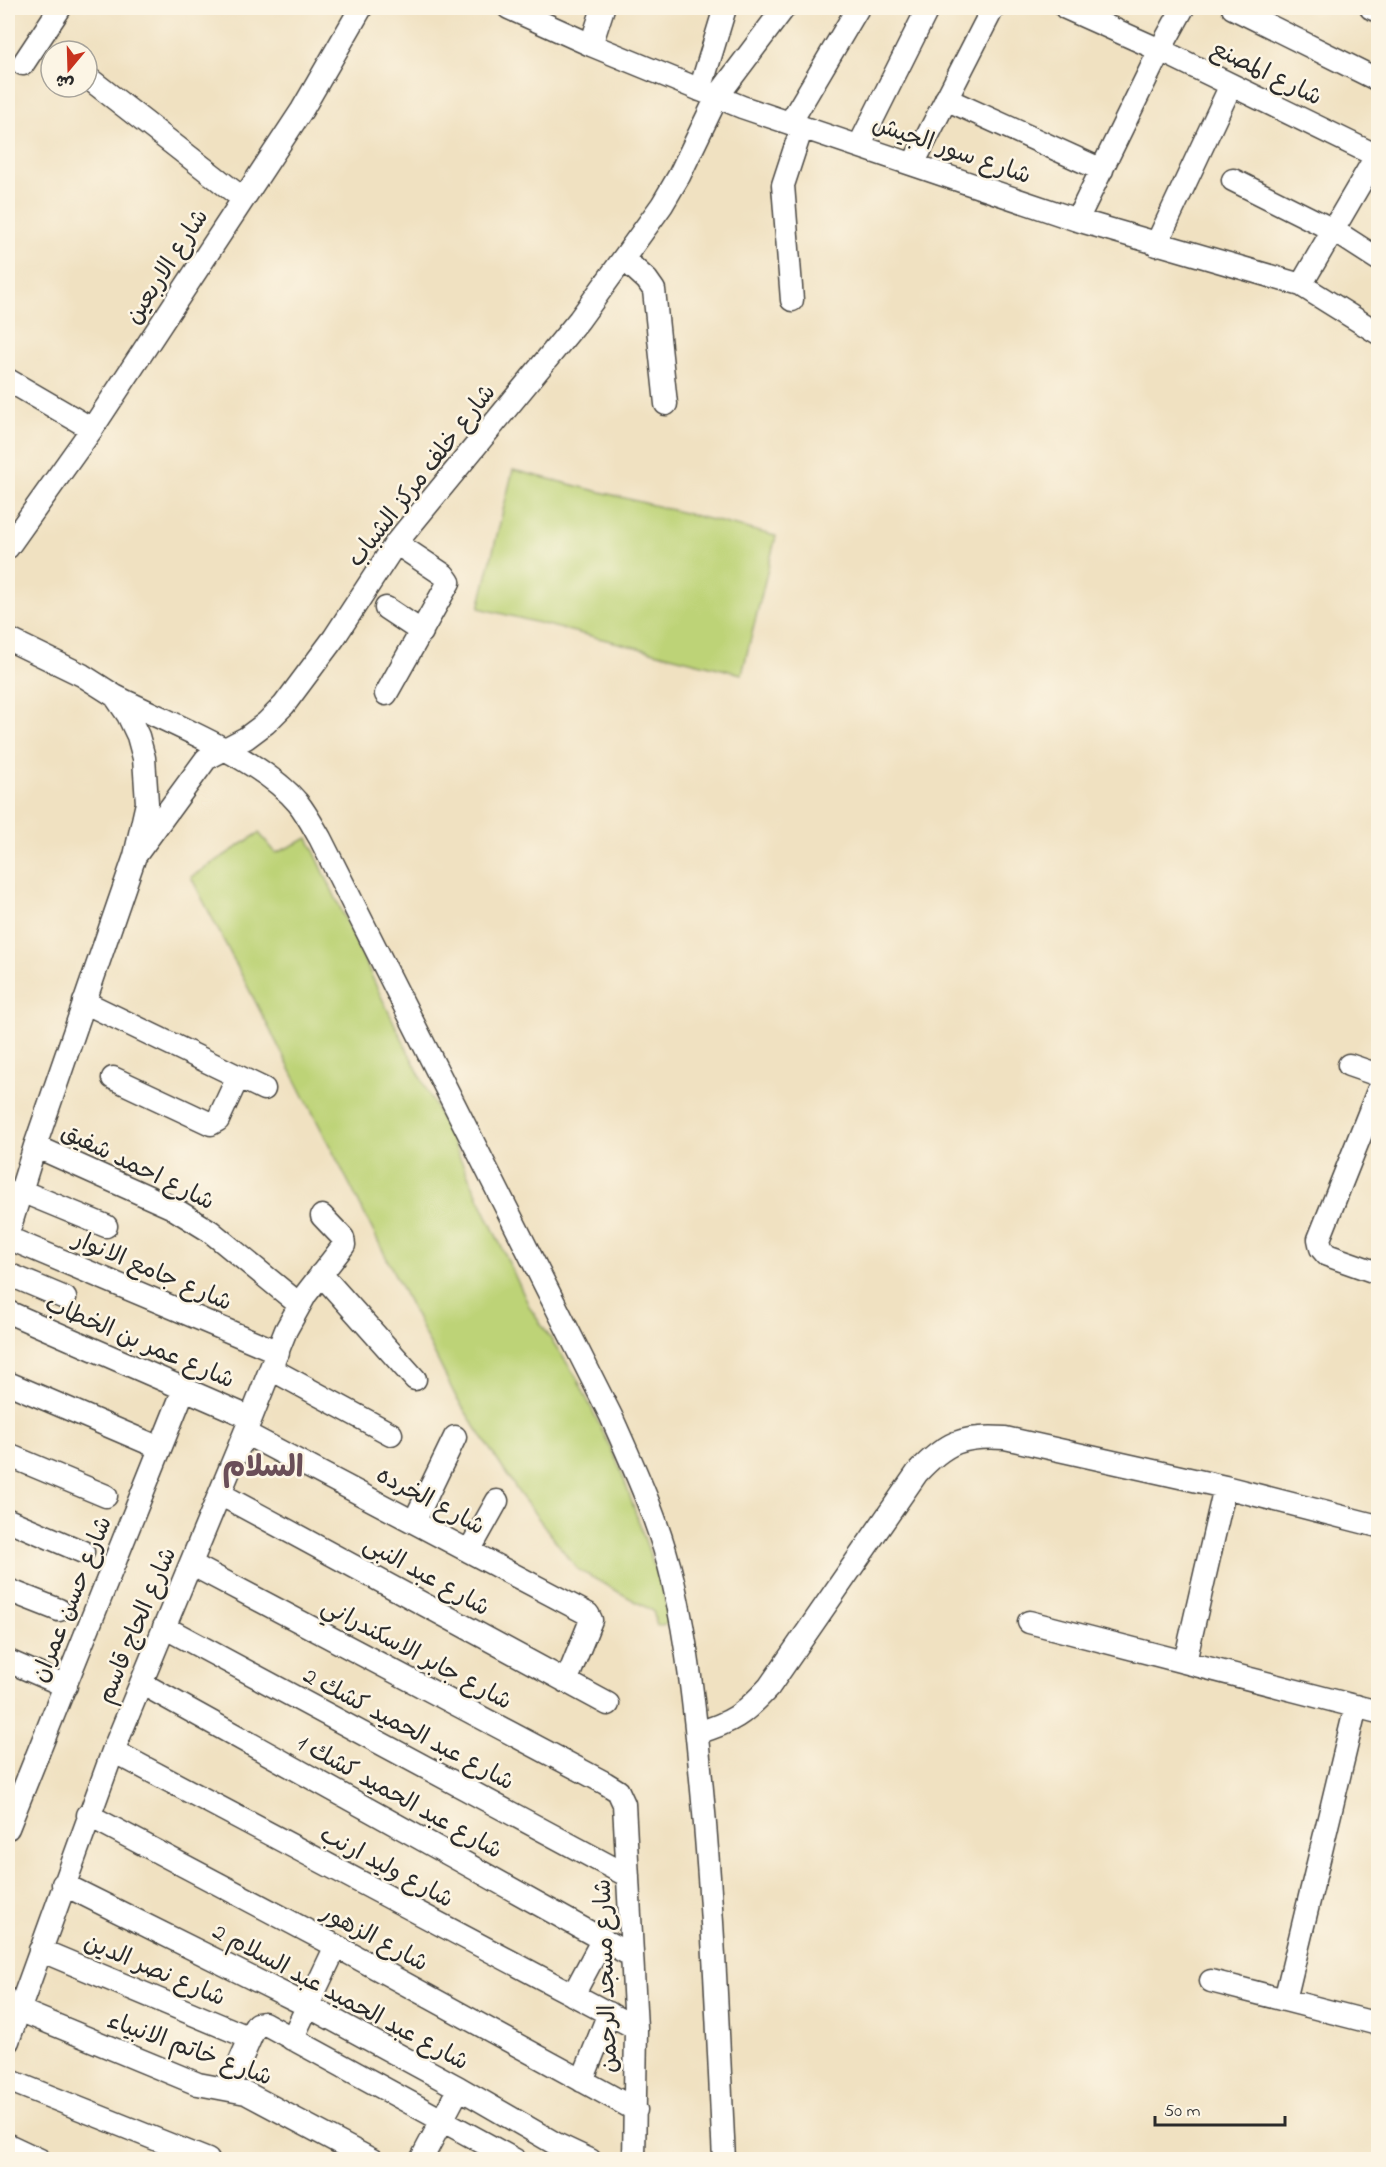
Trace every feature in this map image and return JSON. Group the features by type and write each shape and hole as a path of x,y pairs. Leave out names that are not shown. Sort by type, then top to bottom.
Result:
{"street":[{"path":"49,39 60,8"},
{"name":"شارع الاربعين","path":"8,547 92,429 302,110 362,8"},
{"name":"شارع سور الجيش","path":"509,8 709,94 796,125 1077,220 1301,285 1378,333"},
{"path":"591,45 603,8"},
{"path":"709,94 725,8"},
{"path":"709,94 784,8"},
{"path":"792,300 783,193 796,125 858,8"},
{"path":"859,146 928,8"},
{"path":"913,164 993,8"},
{"name":"شارع المصنع","path":"1066,8 1231,85 1376,165"},
{"path":"1077,220 1183,8"},
{"path":"1233,8 1378,80"},
{"path":"1371,8 1378,11"},
{"path":"23,64 39,51"},
{"path":"1156,244 1231,85"},
{"path":"99,86 242,198"},
{"name":"شارع خلف مركز الشباب","path":"135,856 206,759 253,733 284,705 333,638 396,543 579,320 624,260 679,176 709,94"},
{"path":"946,99 1102,170"},
{"path":"1301,285 1333,230 1376,165"},
{"path":"1233,180 1333,230 1378,259"},
{"path":"624,260 647,279 654,290 666,404"},
{"path":"8,380 92,429"},
{"path":"386,694 449,582 444,575 396,543"},
{"path":"386,608 422,632"},
{"path":"8,639 82,675 115,696 224,750 273,779 298,803 320,838 611,1416 657,1526 673,1581 697,1733 708,1854 724,2160"},
{"path":"8,1233 35,1146 135,856 147,803 144,758 138,736 115,696"},
{"path":"84,1002 264,1089"},
{"path":"1349,1065 1378,1076"},
{"path":"113,1078 211,1124 218,1120 238,1077"},
{"path":"1378,1090 1319,1239 1321,1248 1327,1255 1378,1274"},
{"name":"شارع احمد شفيق","path":"35,1146 171,1207 210,1231 300,1305"},
{"path":"21,1191 106,1226"},
{"name":"شارع الحاج قاسم","path":"8,2041 112,1751 286,1330 321,1274 344,1245 343,1238 322,1216"},
{"name":"شارع جامع الانوار","path":"8,1238 274,1360 391,1434"},
{"path":"8,1274 65,1298"},
{"path":"321,1274 415,1379"},
{"name":"شارع عمر بن الخطاب","path":"8,1312 184,1389 248,1426"},
{"path":"8,1383 160,1448"},
{"name":"شارع حسن عمران","path":"8,1828 184,1389"},
{"name":"شارع الخرده","path":"248,1426 414,1522 588,1614 590,1624 566,1682"},
{"path":"414,1522 455,1437"},
{"path":"697,1733 725,1724 749,1709 769,1687 917,1473 934,1455 956,1442 980,1437 1005,1438 1224,1487 1378,1526"},
{"path":"8,1455 106,1496"},
{"path":"1185,1662 1224,1487"},
{"name":"شارع عبد النبى","path":"220,1494 608,1704"},
{"path":"469,1551 497,1500"},
{"path":"8,1521 83,1552"},
{"name":"شارع جابر الاسكندراني","path":"191,1564 618,1791"},
{"path":"8,1590 59,1610"},
{"path":"1029,1622 1378,1712"},
{"name":"شارع عبد الحميد كشك 2","path":"164,1627 628,1876"},
{"path":"8,1661 66,1686"},
{"name":"شارع عبد الحميد كشك 1","path":"141,1683 632,1956"},
{"path":"1285,2000 1356,1706"},
{"name":"شارع وليد ارنب","path":"112,1751 636,2028"},
{"name":"شارع مسجد الرحمن","path":"618,1791 624,1804 636,2028 634,2160"},
{"name":"شارع الزهور","path":"88,1815 336,1946 636,2110"},
{"name":"شارع عبد الحميد عبد السلام 2","path":"63,1884 308,2006 556,2144 590,2160"},
{"path":"573,1995 603,1939"},
{"path":"292,2039 336,1946"},
{"name":"شارع نصر الدين","path":"40,1950 255,2030 264,2023 515,2160"},
{"path":"1211,1981 1378,2024"},
{"name":"شارع خاتم الانبياء","path":"19,2010 198,2084 236,2090 257,2098 372,2160"},
{"path":"582,2080 609,2013"},
{"path":"228,2089 255,2030"},
{"path":"8,2080 208,2160"},
{"path":"421,2160 459,2088"},
{"path":"8,2145 40,2160"}],"green space":[{"path":"513,470 776,536 742,674 479,608"},
{"path":"259,833 276,853 308,838 530,1308 577,1378 620,1468 663,1592 670,1624 657,1625 653,1611 577,1569 519,1493 457,1399 191,877"}],"district":[{"name":"السلام","path":"263,1466"}]}
